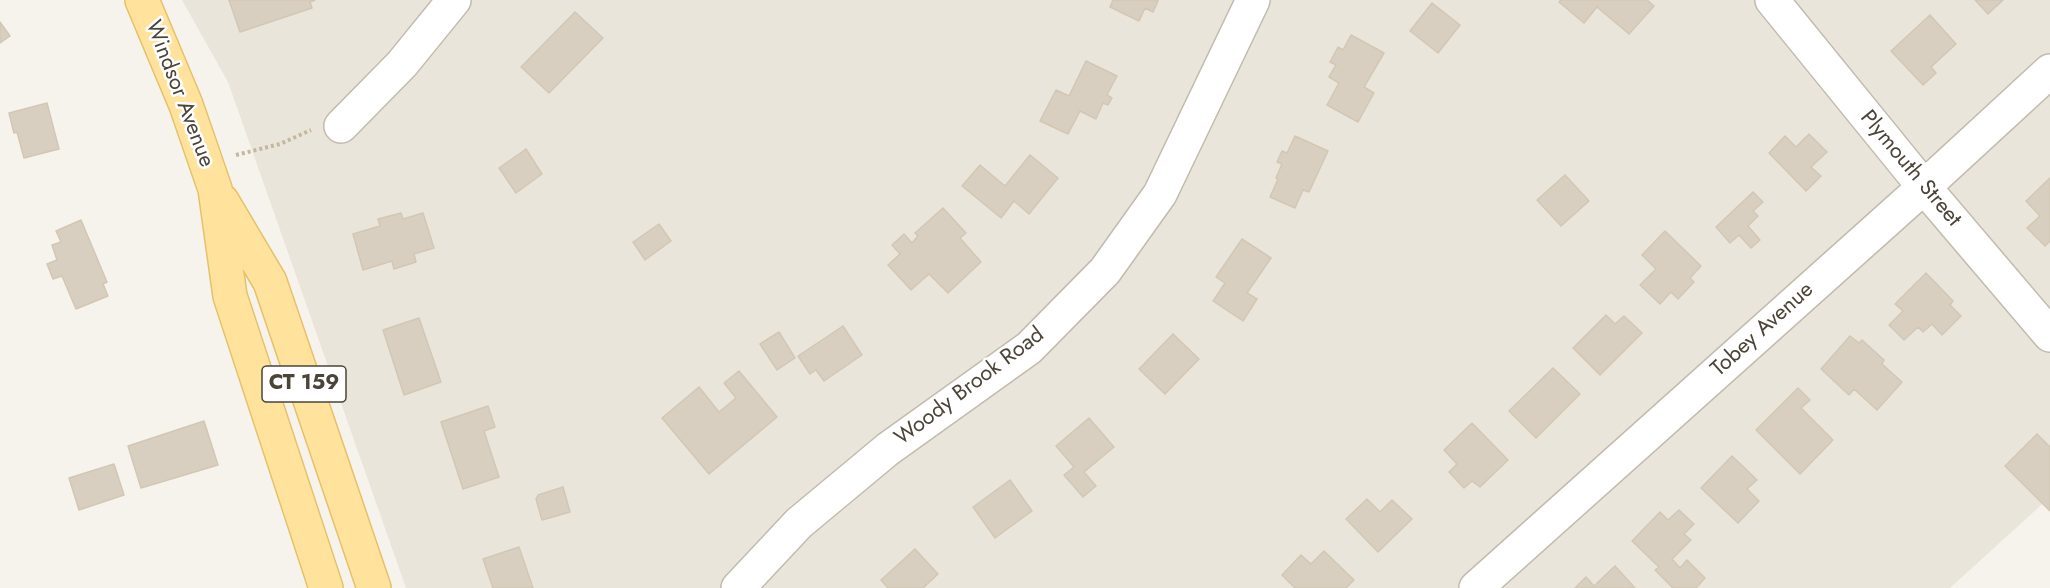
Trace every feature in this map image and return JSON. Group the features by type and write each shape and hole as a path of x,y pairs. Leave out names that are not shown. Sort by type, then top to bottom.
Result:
{"main road":[{"name":"Windsor Avenue","path":"142,0 172,68 211,176 270,282 374,588"},
{"name":"Windsor Avenue","path":"211,176 230,296 326,588"}],"street":[{"path":"341,126 402,64 454,0"},
{"name":"Woody Brook Road","path":"738,588 799,523 888,449 1029,348 1105,272 1160,194 1253,0"},
{"name":"Plymouth Street","path":"1772,0 1924,187 2050,335"},
{"name":"Tobey Avenue","path":"1476,588 1924,187 2050,71"}],"path":[{"path":"211,176 320,126 341,126"}],"shaded area":[{"path":"182,0 2050,0 2050,497 1950,588 406,588 228,82"}],"building":[{"path":"229,0 315,0 310,2 312,8 240,32"},
{"path":"1113,0 1158,1 1153,12 1145,8 1139,21 1110,7"},
{"path":"1561,0 1647,0 1654,6 1629,34 1597,7 1584,23 1559,2"},
{"path":"1975,0 2003,0 1988,14"},
{"path":"1432,3 1460,25 1438,53 1410,31"},
{"path":"575,12 603,38 549,93 521,67"},
{"path":"1930,15 1956,44 1931,67 1936,73 1923,85 1891,51"},
{"path":"0,22 10,36 0,43"},
{"path":"1351,35 1384,53 1364,87 1374,93 1358,122 1327,105 1339,83 1329,77 1336,65 1330,62 1338,47 1343,50"},
{"path":"1086,61 1117,76 1107,95 1112,98 1108,105 1103,103 1096,119 1080,111 1068,134 1040,121 1056,90 1069,96"},
{"path":"47,103 59,149 24,158 9,113"},
{"path":"1809,134 1827,152 1811,167 1821,176 1806,191 1769,153 1785,136 1796,147"},
{"path":"1295,136 1328,151 1309,192 1303,190 1295,208 1270,197 1282,164 1277,162 1282,151 1287,153"},
{"path":"526,149 542,174 516,193 499,168"},
{"path":"1030,155 1058,178 1029,214 1014,201 1001,218 962,186 980,165 1005,186"},
{"path":"1565,175 1589,201 1561,226 1537,200"},
{"path":"2050,178 2050,241 2045,246 2027,228 2040,216 2026,201"},
{"path":"1753,192 1763,202 1753,211 1758,216 1748,226 1760,240 1751,248 1739,235 1730,243 1716,227"},
{"path":"943,208 966,233 960,238 981,262 948,293 929,274 911,290 888,265 900,254 892,245 904,234 912,243 918,236 915,233"},
{"path":"401,213 403,219 423,213 434,248 414,254 416,262 394,269 392,261 363,270 353,234 380,226 378,219"},
{"path":"81,220 107,282 103,284 108,296 76,309 62,276 53,279 47,264 57,260 52,245 61,242 56,231"},
{"path":"659,224 671,241 645,260 633,242"},
{"path":"1665,231 1701,266 1690,278 1694,282 1678,299 1671,292 1660,304 1640,285 1656,269 1642,255"},
{"path":"1242,239 1271,258 1247,293 1257,299 1243,321 1213,301 1225,283 1216,277"},
{"path":"1926,273 1953,301 1950,305 1961,316 1942,335 1932,324 1923,332 1918,327 1904,340 1889,325 1903,311 1895,304"},
{"path":"1606,315 1615,324 1624,316 1642,333 1600,375 1573,348"},
{"path":"419,318 441,382 404,395 383,330"},
{"path":"843,326 862,355 824,381 816,370 810,374 798,356"},
{"path":"779,332 795,358 777,370 760,344"},
{"path":"1173,334 1199,359 1165,394 1139,369"},
{"path":"1850,336 1859,343 1862,340 1884,360 1882,364 1902,382 1877,410 1854,389 1849,395 1821,369"},
{"path":"1553,368 1580,394 1536,438 1509,411"},
{"path":"739,371 777,417 709,474 662,418 699,387 719,412 736,398 724,383"},
{"path":"1798,388 1810,400 1801,408 1833,440 1800,474 1756,430"},
{"path":"488,406 495,427 484,431 499,477 463,489 441,422"},
{"path":"1089,418 1114,447 1084,472 1096,486 1083,497 1064,475 1074,467 1056,446"},
{"path":"204,421 218,465 141,488 128,446"},
{"path":"1472,423 1508,460 1480,487 1472,481 1464,488 1449,472 1457,464 1444,450"},
{"path":"2037,434 2050,447 2050,511 2005,466"},
{"path":"1732,456 1757,480 1747,489 1759,501 1738,523 1701,488"},
{"path":"114,464 124,495 79,510 69,478"},
{"path":"1010,480 1032,511 995,538 973,507"},
{"path":"563,487 570,512 542,520 536,499 538,495"},
{"path":"1367,499 1380,512 1392,500 1412,519 1378,552 1346,519"},
{"path":"1679,510 1694,524 1684,534 1691,540 1672,559 1680,568 1687,560 1705,578 1696,588 1673,588 1655,570 1659,567 1632,541 1660,512 1668,520"},
{"path":"519,547 533,588 493,588 483,559"},
{"path":"915,549 938,574 923,588 888,588 881,580"},
{"path":"1324,551 1354,580 1346,588 1295,588 1282,575 1301,555 1311,564"},
{"path":"1615,566 1635,588 1575,588 1586,577 1594,586"}]}
